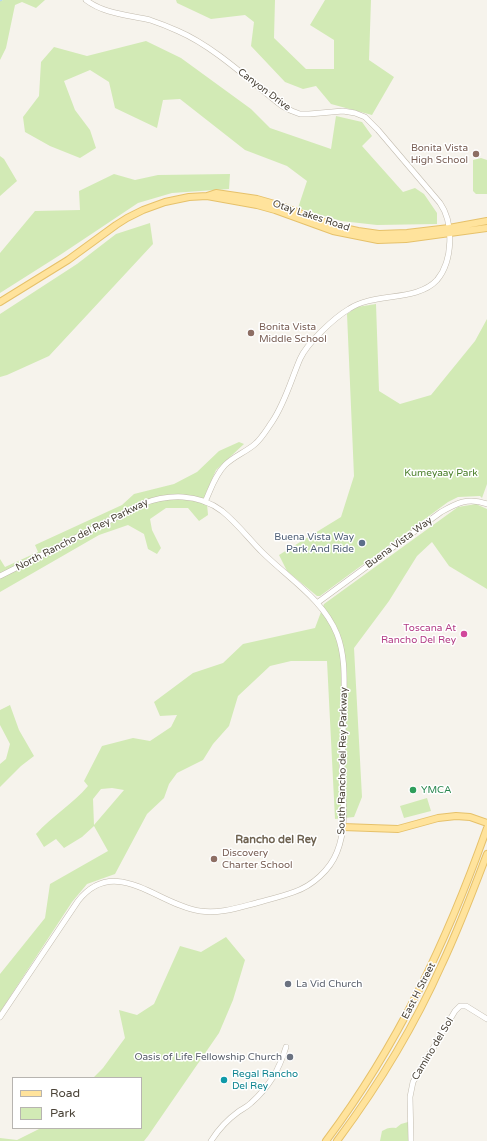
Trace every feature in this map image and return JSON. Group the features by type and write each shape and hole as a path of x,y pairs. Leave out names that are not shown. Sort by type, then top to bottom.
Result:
{"main road":[{"name":"Otay Lakes Road","path":"0,302 68,260 127,218 165,202 188,197 207,196 216,193 257,199 335,226 379,234 487,228"},
{"name":"Otay Lakes Road","path":"449,231 487,221"},
{"path":"343,826 398,829 438,818 456,816 470,817 487,822"},
{"name":"East H Street","path":"326,1141 364,1088 394,1040 420,991 448,927 487,828"},
{"name":"East H Street","path":"336,1141 373,1090 403,1042 429,993 487,854"}],"street":[{"name":"Canyon Drive","path":"86,0 104,10 151,20 183,33 213,50 282,106 292,111 309,114 343,111 355,113 365,117 378,130 440,203 449,231 450,250 448,258 436,280 427,287 415,292 363,302 354,306 347,310 316,337 301,358 282,404 272,422 255,444 230,460 221,469 214,480 205,502"},
{"name":"North Rancho del Rey Parkway","path":"0,576 97,526 153,500 167,497 185,497 205,502 223,512 264,554 317,603"},
{"name":"Buena Vista Way","path":"317,603 441,512 457,502 472,501 487,504"},
{"name":"South Rancho del Rey Parkway","path":"0,1017 78,901 92,888 107,882 120,881 135,884 170,902 189,909 212,912 236,908 294,892 307,886 325,871 332,862 342,838 343,826 342,771 344,673 343,657 336,633 326,613 317,603"},
{"name":"Camino del Sol","path":"411,1141 410,1097 413,1082 452,1016 460,1006 466,1006 487,1019"},
{"path":"210,1141 222,1126 250,1104 268,1086 280,1066 286,1047"}],"green space":[{"path":"45,0 36,8 22,2 15,5 6,48 0,60 0,1"},
{"path":"176,0 275,0 274,38 306,69 334,69 334,40 310,25 325,0 371,0 369,60 394,77 372,115 331,104 316,86 303,89 285,82 251,46 254,22 245,15 211,19 177,3"},
{"path":"146,41 181,58 251,109 270,128 331,149 336,116 362,122 372,136 362,146 403,192 415,188 424,194 437,213 437,224 377,225 341,221 298,208 307,181 287,166 245,150 180,99 163,100 157,128 115,108 109,82 90,70 64,81 75,110 90,130 96,148 80,158 50,146 25,132 23,117 39,96 41,62 54,47 87,56"},
{"path":"0,156 4,159 17,181 0,196"},
{"path":"481,158 487,160 487,194 476,194 473,191 473,160"},
{"path":"114,174 135,180 158,175 230,174 229,189 172,193 138,203 0,293 0,253 35,211 80,210 79,191"},
{"path":"150,223 153,244 49,356 0,377 0,314 77,264 116,234"},
{"name":"Kumeyaay Park","path":"376,304 379,391 400,404 431,395 475,341 487,319 487,484 482,498 480,496 458,497 448,502 320,596 317,596 287,571 279,555 341,517 354,476 347,314 357,307"},
{"path":"239,442 244,444 216,470 206,493 208,515 199,521 188,508 166,508 150,519 152,530 161,548 157,554 148,549 144,534 128,525 99,535 0,592 0,559 5,567 38,552 35,545 122,505 134,494 174,484 197,472 219,451"},
{"path":"476,504 487,509 487,589 449,566 432,542 417,556 389,601 354,648 362,797 354,817 335,819 327,661 291,661 270,666 238,696 229,726 213,744 203,760 177,773 169,784 164,798 147,814 115,874 87,884 72,902 0,1012 0,974 45,918 50,884 108,851 94,826 82,837 64,848 56,839 44,847 36,834 49,821 76,799 88,786 84,781 102,746 133,738 150,741 171,727 177,715 160,716 154,702 193,673 223,663 243,644 315,628 324,604 458,507","holes":["112,788 124,790 94,825 93,799 101,789"]},
{"path":"10,705 19,730 34,756 21,766 0,787 0,764 6,759 10,744 0,725 0,710"},
{"path":"427,798 431,811 404,818 400,806"},
{"path":"226,937 245,960 233,1000 219,1033 144,1141 0,1141 0,1138 17,1140 39,1129 142,1129 142,1077 94,1077 103,1068 125,1038 119,1010 137,1015 154,1004 180,946 201,952"},
{"path":"408,1122 408,1141 380,1141 382,1131 389,1128 396,1128 401,1124"}],"place":[{"name":"Bonita Vista High School","path":"476,154"},
{"name":"Bonita Vista Middle School","path":"251,333"},
{"name":"Buena Vista Way Park And Ride","path":"362,543"},
{"name":"Toscana At Rancho Del Rey","path":"464,634"},
{"name":"YMCA","path":"413,790"},
{"name":"Discovery Charter School","path":"214,859"},
{"name":"La Vid Church","path":"288,984"},
{"name":"Oasis of Life Fellowship Church","path":"290,1057"},
{"name":"Regal Rancho Del Rey","path":"224,1080"}],"district":[{"name":"Rancho del Rey","path":"276,840"}]}
